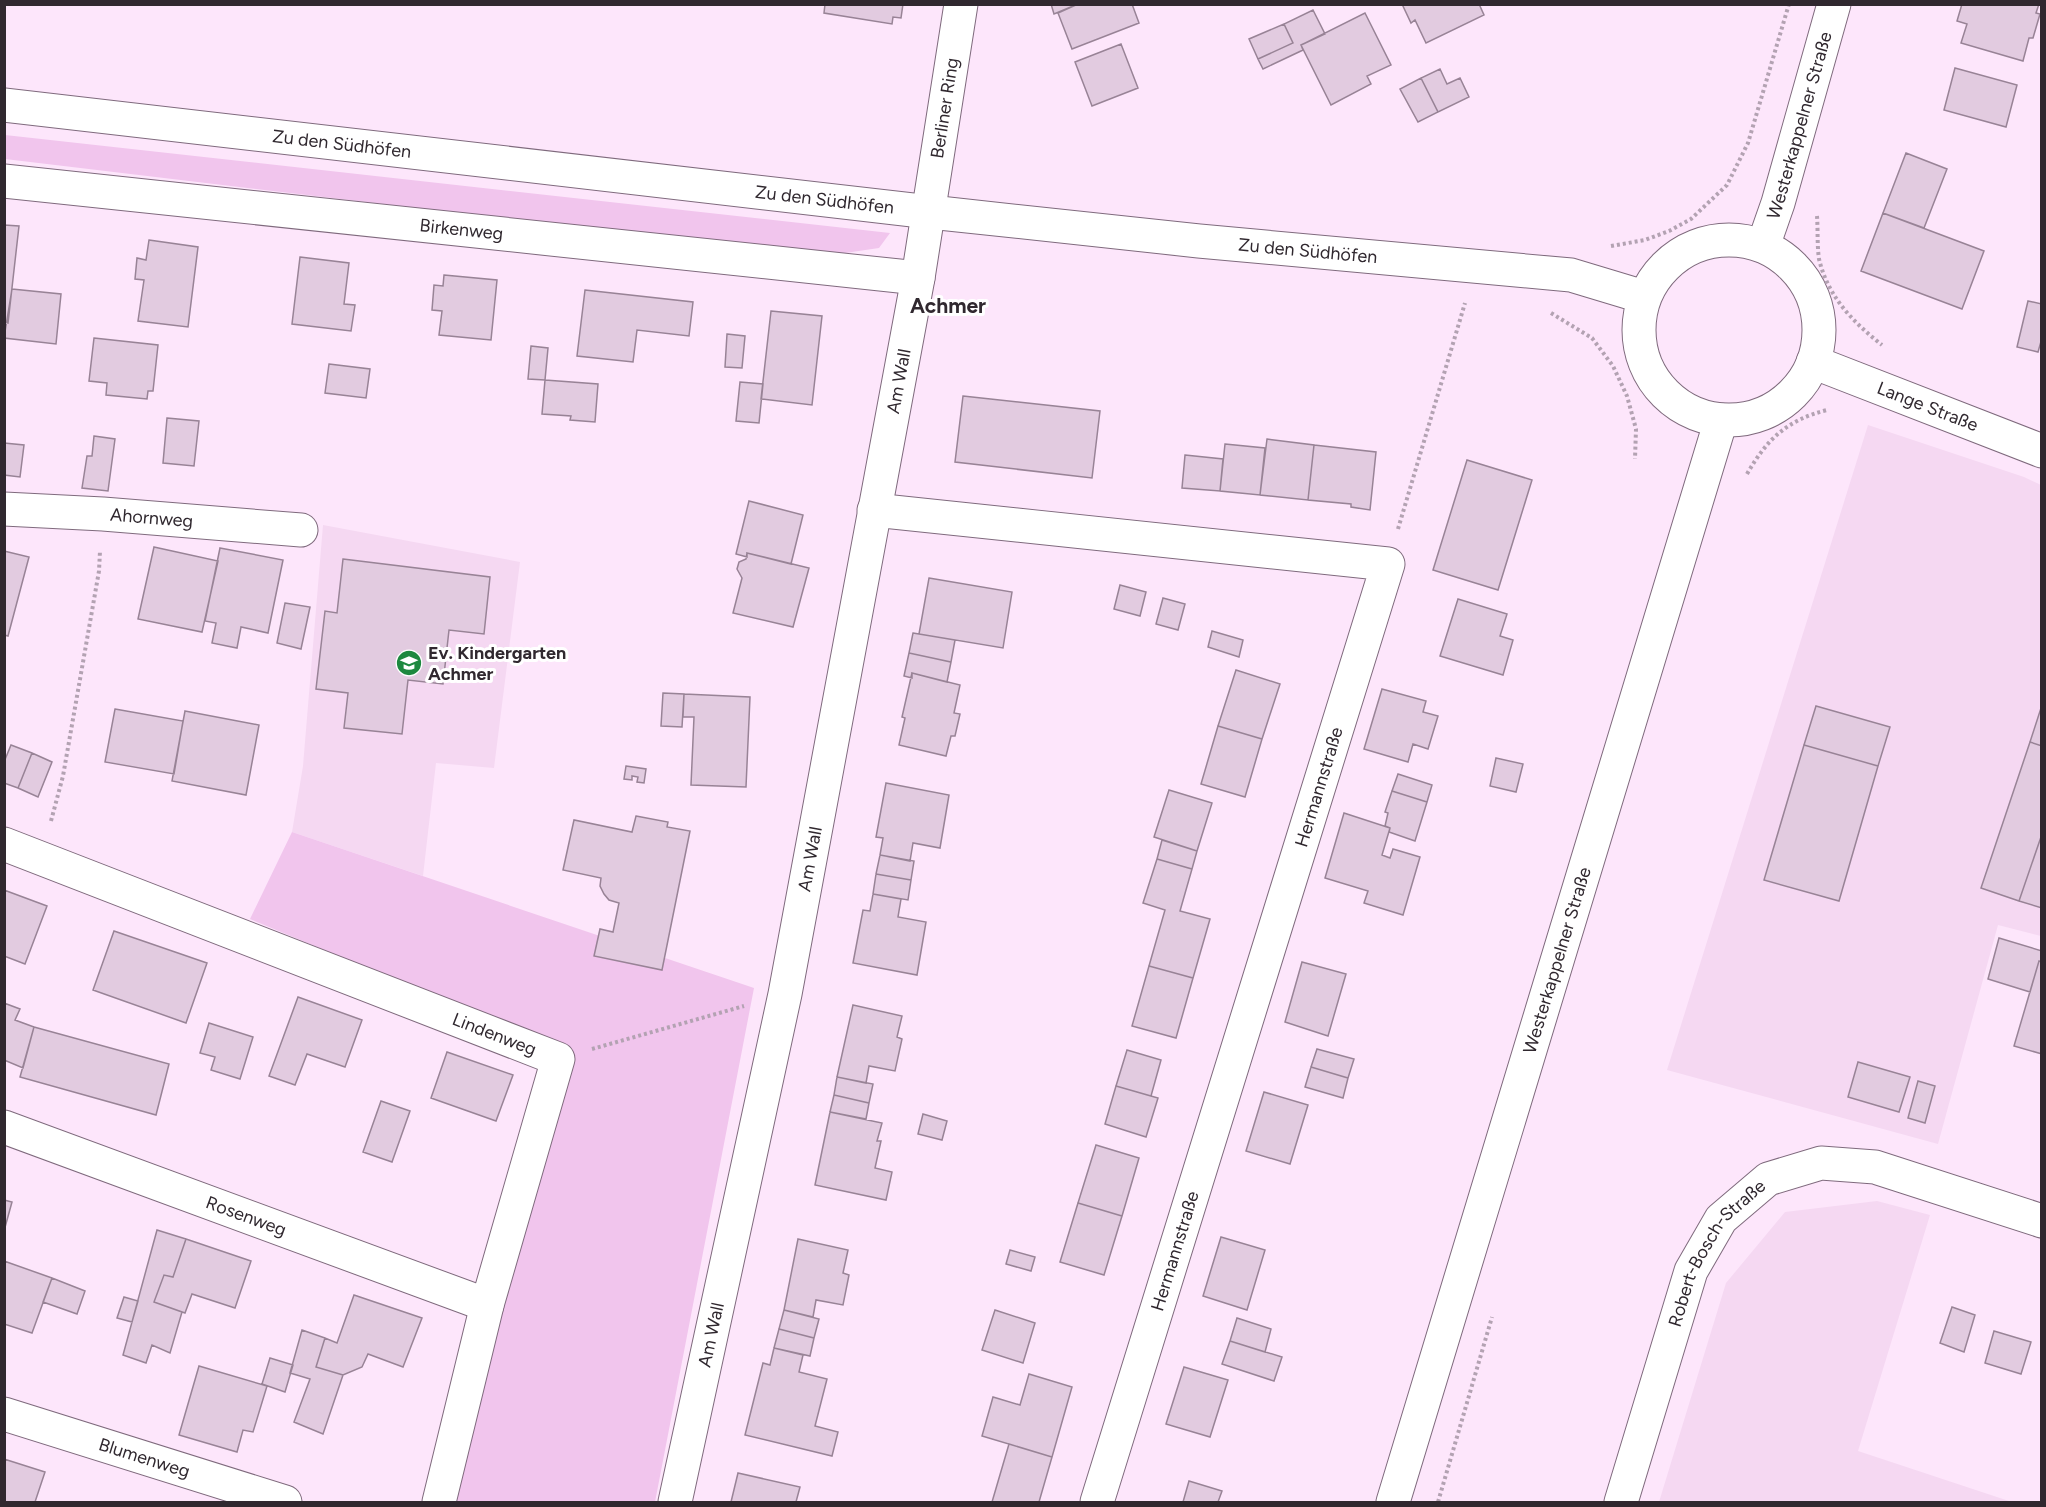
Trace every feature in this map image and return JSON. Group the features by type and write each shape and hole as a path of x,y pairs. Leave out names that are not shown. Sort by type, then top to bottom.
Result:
{"street":[{"name":"Berliner Ring","path":"930,212 961,4"},
{"name":"Westerkappelner Straße","path":"1763,246 1778,203 1834,4"},
{"name":"Zu den Südhöfen","path":"4,105 930,212 1199,241 1571,274 1644,297"},
{"name":"Birkenweg","path":"4,181 918,278"},
{"name":"Am Wall","path":"675,1503 785,994 930,212"},
{"path":"1738,240 1763,246 1789,263 1807,284 1817,309 1819,336 1813,362 1799,387 1777,406 1750,418 1721,420 1694,413 1670,399 1651,378 1641,352 1638,324 1644,297 1659,271 1682,252 1709,242 1738,240"},
{"name":"Lange Straße","path":"1813,362 2042,451"},
{"name":"Westerkappelner Straße","path":"1393,1503 1721,420"},
{"name":"Ahornweg","path":"4,509 103,514 300,530"},
{"path":"874,510 1388,564"},
{"name":"Hermannstraße","path":"1097,1503 1388,564"},
{"name":"Lindenweg","path":"4,844 558,1059 488,1305 439,1503"},
{"name":"Rosenweg","path":"4,1127 488,1305"},
{"name":"Robert-Bosch-Straße","path":"1621,1503 1691,1271 1721,1219 1768,1179 1821,1163 1875,1167 2042,1221"},
{"name":"Blumenweg","path":"4,1414 285,1503"}],"path":[{"path":"1727,185 1748,143 1789,4"},
{"path":"1817,216 1819,258 1836,300 1851,320 1888,350"},
{"path":"1388,564 1466,300 1454,299"},
{"path":"1541,312 1552,313 1592,338 1613,366 1627,396 1636,429 1635,459"},
{"path":"1743,481 1759,452 1782,429 1807,416 1833,408"},
{"path":"41,858 65,765 99,571 103,514"},
{"path":"558,1059 785,994"}],"shaded area":[{"path":"5,135 890,233 879,248 845,253 803,254 5,159"},
{"path":"1868,425 2024,477 2041,485 2041,936 1998,925 1938,1144 1667,1070"},
{"name":"Ev. Kindergarten Achmer","path":"323,525 520,562 494,768 436,763 423,876 292,832 303,766"},
{"path":"292,832 754,988 655,1502 453,1502 568,1051 250,919"},
{"path":"1877,1201 1930,1215 1858,1451 2012,1502 1659,1502 1726,1283 1785,1212"}],"building":[{"path":"825,4 903,4 901,18 893,17 892,24 824,13"},
{"path":"1051,4 1078,4 1054,14"},
{"path":"1078,4 1132,4 1139,23 1072,49 1058,13"},
{"path":"1402,4 1479,4 1484,15 1426,43 1415,20 1411,23"},
{"path":"1962,4 2039,4 2036,13 2040,14 2033,38 2029,38 2023,61 1961,43 1967,24 1957,21"},
{"path":"1313,10 1325,34 1301,45 1303,50 1263,69 1258,59 1293,43 1284,24"},
{"path":"1365,13 1391,65 1367,76 1371,84 1331,105 1301,45"},
{"path":"1284,24 1293,43 1258,59 1249,39"},
{"path":"1121,44 1138,88 1092,106 1075,62"},
{"path":"1955,68 2017,85 2006,127 1944,110"},
{"path":"1440,69 1447,84 1460,78 1469,97 1438,112 1421,78"},
{"path":"1421,78 1438,112 1418,122 1400,89"},
{"path":"1906,153 1947,169 1924,228 1883,213"},
{"path":"1883,213 1984,251 1962,309 1861,271"},
{"path":"4,225 19,226 8,323 4,322"},
{"path":"149,240 198,247 188,327 138,321 144,280 135,279 137,258 146,260"},
{"path":"300,257 349,263 344,304 355,305 351,331 292,324"},
{"path":"444,275 497,280 491,340 439,335 442,311 432,310 434,285 443,286"},
{"path":"12,289 61,294 56,344 4,338"},
{"path":"585,290 693,302 689,336 637,330 633,362 577,356"},
{"path":"2028,301 2042,304 2042,338 2038,352 2017,347"},
{"path":"771,311 822,316 812,405 761,399"},
{"path":"727,334 745,336 742,368 725,367"},
{"path":"94,338 158,345 153,391 148,391 147,399 106,395 107,383 89,381"},
{"path":"531,346 548,348 545,380 528,379"},
{"path":"329,364 370,369 366,398 325,393"},
{"path":"545,380 598,384 595,422 570,420 571,416 542,414"},
{"path":"740,382 763,384 759,423 736,421"},
{"path":"963,396 1100,411 1092,478 955,462"},
{"path":"167,418 199,421 194,466 163,463"},
{"path":"94,436 115,439 108,491 82,488 87,456 92,456"},
{"path":"1267,439 1314,445 1308,500 1260,495"},
{"path":"4,443 24,445 20,477 4,475"},
{"path":"1225,444 1265,448 1260,495 1220,491"},
{"path":"1314,445 1376,452 1370,510 1351,507 1351,504 1308,500"},
{"path":"1185,455 1223,459 1220,491 1182,488"},
{"path":"1467,460 1532,480 1498,590 1433,570"},
{"path":"749,501 803,515 791,564 747,553 747,557 736,554"},
{"path":"154,547 218,561 202,632 138,619"},
{"path":"220,548 283,560 268,633 241,627 237,648 212,643 216,623 205,621"},
{"path":"4,551 29,557 8,636 4,635"},
{"path":"747,553 809,568 793,627 733,613 742,578 737,569 739,562 746,559"},
{"path":"343,559 490,577 484,634 449,630 443,684 408,680 402,734 344,728 348,693 316,689 325,611 337,613"},
{"path":"929,578 1012,592 1003,648 919,634"},
{"path":"1120,585 1146,592 1140,616 1114,609"},
{"path":"1163,598 1185,604 1178,630 1156,624"},
{"path":"1458,599 1507,614 1500,636 1513,640 1503,675 1440,656"},
{"path":"285,603 310,607 301,649 277,643"},
{"path":"1212,631 1243,640 1239,657 1208,647"},
{"path":"913,633 955,640 951,662 909,653"},
{"path":"909,653 951,662 947,682 912,673 912,678 904,676"},
{"path":"1236,670 1280,684 1262,739 1218,726"},
{"path":"912,673 960,685 954,713 960,714 955,736 951,736 946,756 899,745 905,718 902,717"},
{"path":"1382,689 1426,701 1423,712 1438,716 1428,749 1413,744 1408,762 1364,749"},
{"path":"663,693 684,694 682,727 661,726"},
{"path":"684,694 750,697 746,787 691,785 694,717 683,717"},
{"path":"2042,705 2042,746 2030,742"},
{"path":"1816,706 1890,727 1878,766 1804,745"},
{"path":"115,709 183,721 174,774 105,762"},
{"path":"185,711 259,725 246,795 172,781"},
{"path":"1218,726 1262,739 1245,797 1201,784"},
{"path":"2030,742 2042,746 2042,834 2019,901 1981,888"},
{"path":"11,745 32,753 18,788 4,783 4,762"},
{"path":"1804,745 1878,766 1839,901 1764,880"},
{"path":"32,753 52,762 38,797 18,788"},
{"path":"1496,758 1523,764 1516,792 1490,786"},
{"path":"626,766 646,769 644,783 637,782 638,777 632,776 632,780 624,779"},
{"path":"1398,774 1432,785 1427,802 1392,791"},
{"path":"886,783 949,795 940,848 913,843 910,861 880,855 883,838 876,837"},
{"path":"1169,790 1212,803 1197,851 1154,837"},
{"path":"1392,791 1427,802 1415,841 1389,832 1390,828 1385,826 1388,813 1385,812"},
{"path":"1344,813 1390,828 1382,855 1390,858 1393,849 1420,857 1403,915 1364,903 1368,891 1325,878"},
{"path":"636,816 668,822 667,827 690,831 662,970 594,956 600,929 613,932 619,903 609,900 604,894 600,886 601,878 563,870 574,820 632,832"},
{"path":"2042,834 2042,908 2019,901"},
{"path":"1162,840 1197,851 1192,869 1157,859"},
{"path":"880,855 914,861 911,880 876,874"},
{"path":"1157,859 1192,869 1180,911 1210,919 1193,978 1149,966 1165,910 1143,903"},
{"path":"876,874 911,880 908,900 873,894"},
{"path":"4,890 47,906 25,964 4,956"},
{"path":"873,894 901,899 898,917 926,922 917,975 853,963 863,910 870,911"},
{"path":"114,931 207,963 186,1023 93,990"},
{"path":"1999,938 2042,951 2042,962 2039,961 2030,992 1988,979"},
{"path":"2039,961 2042,962 2042,1054 2014,1046"},
{"path":"1302,962 1346,974 1328,1036 1285,1022"},
{"path":"1149,966 1193,978 1176,1038 1132,1026"},
{"path":"298,997 362,1020 345,1067 307,1054 295,1085 269,1076"},
{"path":"4,1003 20,1009 15,1020 34,1027 23,1068 4,1060"},
{"path":"853,1005 902,1016 897,1037 902,1039 895,1071 869,1066 866,1083 837,1077"},
{"path":"209,1023 253,1037 240,1079 211,1070 215,1057 200,1053"},
{"path":"34,1027 169,1064 156,1115 20,1077"},
{"path":"1317,1049 1354,1059 1348,1078 1311,1067"},
{"path":"1127,1050 1161,1060 1151,1096 1116,1086"},
{"path":"447,1052 513,1075 496,1121 431,1098"},
{"path":"1858,1062 1910,1077 1899,1112 1848,1097"},
{"path":"1311,1067 1348,1078 1343,1098 1305,1087"},
{"path":"837,1077 873,1084 869,1103 834,1095"},
{"path":"1918,1081 1935,1086 1925,1123 1908,1118"},
{"path":"1116,1086 1158,1098 1146,1137 1105,1124"},
{"path":"1264,1092 1308,1105 1290,1164 1246,1151"},
{"path":"834,1095 869,1103 866,1119 830,1112"},
{"path":"381,1101 410,1111 392,1162 363,1152"},
{"path":"830,1112 882,1123 877,1141 881,1141 875,1168 892,1172 886,1200 815,1185"},
{"path":"923,1114 947,1121 942,1140 918,1134"},
{"path":"1096,1145 1139,1158 1122,1216 1078,1203"},
{"path":"4,1200 12,1202 4,1231"},
{"path":"1078,1203 1122,1216 1104,1275 1060,1262"},
{"path":"157,1230 186,1239 173,1277 164,1275 154,1302 182,1312 170,1353 152,1345 146,1363 123,1355"},
{"path":"1221,1237 1265,1250 1247,1310 1203,1296"},
{"path":"186,1239 251,1261 235,1308 192,1294 185,1313 154,1302 164,1275 173,1277"},
{"path":"798,1239 848,1250 843,1273 849,1275 843,1305 816,1300 813,1317 784,1310"},
{"path":"1010,1250 1035,1257 1031,1271 1006,1264"},
{"path":"4,1261 52,1278 32,1333 4,1324"},
{"path":"52,1278 85,1291 77,1314 43,1302"},
{"path":"354,1295 422,1318 403,1367 368,1354 362,1367 343,1375 316,1367 325,1338 337,1343"},
{"path":"124,1297 138,1301 132,1322 117,1318"},
{"path":"1952,1307 1975,1315 1964,1352 1940,1343"},
{"path":"784,1310 819,1319 814,1338 779,1329"},
{"path":"995,1310 1035,1323 1023,1363 982,1350"},
{"path":"1237,1318 1271,1329 1265,1352 1230,1341"},
{"path":"779,1329 814,1338 810,1356 774,1348"},
{"path":"302,1330 325,1338 316,1367 343,1375 323,1434 294,1422 310,1379 290,1373"},
{"path":"1994,1331 2031,1342 2021,1374 1985,1363"},
{"path":"1230,1341 1282,1357 1274,1381 1222,1364"},
{"path":"774,1348 803,1355 799,1372 827,1379 815,1426 838,1432 832,1456 745,1435 763,1363 770,1365"},
{"path":"270,1358 293,1365 285,1392 262,1384"},
{"path":"199,1366 267,1386 253,1432 243,1430 237,1452 179,1435"},
{"path":"1184,1367 1228,1380 1210,1437 1166,1424"},
{"path":"1029,1374 1072,1387 1052,1457 982,1436 993,1397 1020,1405"},
{"path":"1009,1444 1052,1457 1039,1502 992,1502"},
{"path":"4,1459 45,1472 35,1502 4,1502"},
{"path":"738,1473 800,1487 796,1502 731,1502"},
{"path":"1189,1481 1222,1491 1218,1502 1183,1502"}],"place":[{"name":"Ev. Kindergarten Achmer","path":"409,663"}],"district":[{"name":"Achmer","path":"948,306"}]}
